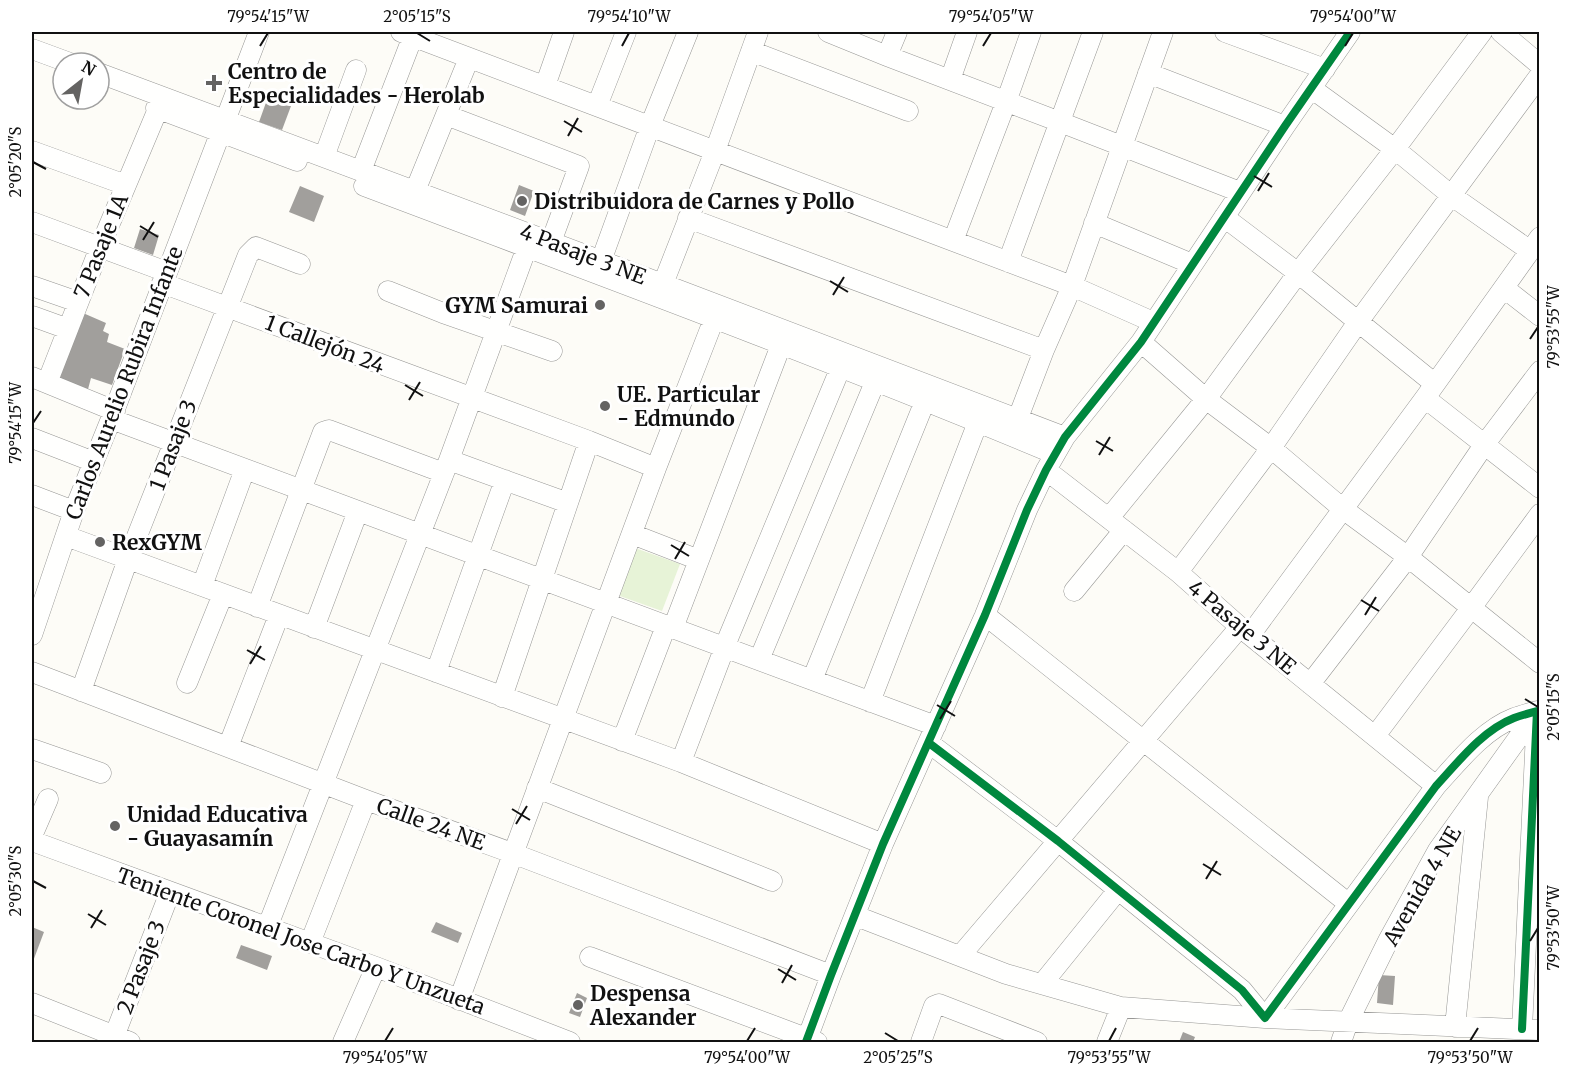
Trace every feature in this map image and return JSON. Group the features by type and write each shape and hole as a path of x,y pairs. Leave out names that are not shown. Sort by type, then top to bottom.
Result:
{"street":[{"path":"37,32 32,49 51,56"},
{"name":"Carlos Aurelio Rubira Infante","path":"32,635 74,512 113,415 257,32"},
{"path":"544,86 564,32"},
{"path":"597,106 626,32"},
{"path":"601,261 650,126 688,32"},
{"path":"663,284 758,32"},
{"path":"830,32 1240,192"},
{"path":"887,56 897,32"},
{"path":"950,80 967,32"},
{"path":"953,241 1031,32"},
{"path":"1008,261 1093,32"},
{"path":"1018,418 1072,286 1163,32"},
{"path":"1231,32 1269,39 1325,69"},
{"path":"590,957 810,1041 831,975 883,844 985,615 1027,510 1055,454 1141,342 1350,32"},
{"path":"1074,591 1116,524 1206,399 1298,273 1395,149 1482,32"},
{"path":"361,171 406,33 1008,261 1153,322"},
{"path":"1512,35 1539,65"},
{"path":"751,51 908,111"},
{"path":"415,191 469,58"},
{"path":"32,62 51,69"},
{"path":"324,157 356,70"},
{"path":"1148,73 1285,126"},
{"path":"1178,572 1271,448 1358,322 1539,75"},
{"name":"4 Pasaje 3 NE","path":"111,78 223,126 527,248 925,401 1055,454"},
{"path":"960,956 1143,740 1245,631 1343,509 1534,244 1452,196 1395,149 1311,88"},
{"name":"4 Pasaje 3 NE","path":"111,91 158,109 324,157 1018,418 1055,454 1116,524 1178,572 1245,631 1436,786"},
{"name":"7 Pasaje 1A","path":"39,380 68,329 158,109"},
{"path":"446,115 579,166 551,242"},
{"path":"32,152 126,185"},
{"path":"1224,217 1358,322 1484,445 1539,488"},
{"path":"688,218 1044,350"},
{"name":"1 Callejón 24","path":"32,222 100,247 227,307 656,468"},
{"path":"1094,223 1192,264"},
{"name":"1 Pasaje 3","path":"81,691 128,559 248,255 256,248 300,264"},
{"path":"267,928 447,467 527,248"},
{"path":"32,286 78,302"},
{"path":"1504,288 1539,316"},
{"path":"388,291 552,351"},
{"path":"32,316 68,329"},
{"path":"459,1000 656,468 714,319"},
{"path":"1141,342 1206,399 1271,448 1343,509 1471,608 1536,654"},
{"path":"622,741 699,560 781,345"},
{"path":"681,762 725,647 840,369"},
{"path":"1310,684 1408,557 1484,445 1539,371"},
{"path":"39,380 174,442 870,702 932,735 1058,841 1242,990 1265,1018"},
{"path":"759,660 875,382"},
{"path":"812,680 925,401"},
{"path":"870,702 978,422"},
{"path":"257,607 323,432 327,430 447,467 505,480 568,503"},
{"path":"32,438 94,462"},
{"path":"502,696 589,441"},
{"path":"202,586 246,469"},
{"path":"436,672 505,480"},
{"path":"32,495 74,512"},
{"path":"314,628 358,511"},
{"path":"1375,736 1539,514"},
{"path":"632,534 699,560"},
{"path":"66,536 681,762 883,844"},
{"path":"187,683 223,594"},
{"path":"228,747 279,615"},
{"path":"985,615 1349,904"},
{"name":"Calle 24 NE","path":"32,672 831,975"},
{"path":"856,916 1006,974 1121,1007 1265,1018 1531,1030 1538,710 1498,726 1459,761 1436,786 1265,1018"},
{"name":"Avenida 4 NE","path":"1341,1042 1348,1022 1389,939 1438,850 1538,710"},
{"path":"32,749 101,773"},
{"path":"537,788 772,881"},
{"path":"1455,1027 1478,797"},
{"path":"32,837 48,799"},
{"path":"310,943 366,800"},
{"name":"Teniente Coronel Jose Carbo Y Unzueta","path":"32,841 376,967 570,1042"},
{"path":"1042,984 1119,890"},
{"name":"2 Pasaje 3","path":"119,1041 170,891"},
{"path":"343,1042 376,967"},
{"path":"32,1003 119,1041"},
{"path":"921,1042 934,1006 939,1004 1037,1042"},
{"path":"1107,1042 1121,1007"}],"green space":[{"path":"635,548 680,564 662,611 617,595"}],"building":[{"path":"268,97 291,106 282,130 259,122"},
{"name":"Distribuidora de Carnes y Pollo","path":"519,185 534,191 525,216 510,210"},
{"path":"300,186 324,196 314,222 289,212"},
{"path":"140,229 159,235 153,255 134,248"},
{"path":"83,313 106,323 103,331 109,334 107,342 125,349 112,385 91,378 87,393 58,383"},
{"path":"436,922 462,933 458,943 431,932"},
{"path":"32,927 44,932 32,964"},
{"path":"241,945 272,956 267,970 236,958"},
{"path":"1379,975 1395,976 1393,1005 1377,1003"},
{"name":"Despensa Alexander","path":"577,993 587,998 580,1017 569,1013"},
{"path":"1183,1032 1195,1037 1193,1042 1179,1042"}],"cycle path":[{"path":"806,1042 883,844 985,615 1027,510 1046,470 1065,437 1141,342 1350,32"},
{"path":"929,743 1058,841 1242,990 1265,1018 1436,786 1472,747 1492,730 1514,718 1537,711 1522,1029"}],"place":[{"name":"Centro de Especialidades - Herolab","path":"214,83"},
{"name":"Distribuidora de Carnes y Pollo","path":"522,201"},
{"name":"GYM Samurai","path":"600,305"},
{"name":"UE. Particular - Edmundo","path":"605,406"},
{"name":"RexGYM","path":"100,542"},
{"name":"Unidad Educativa - Guayasamín","path":"115,826"},
{"name":"Despensa Alexander","path":"578,1005"}]}
